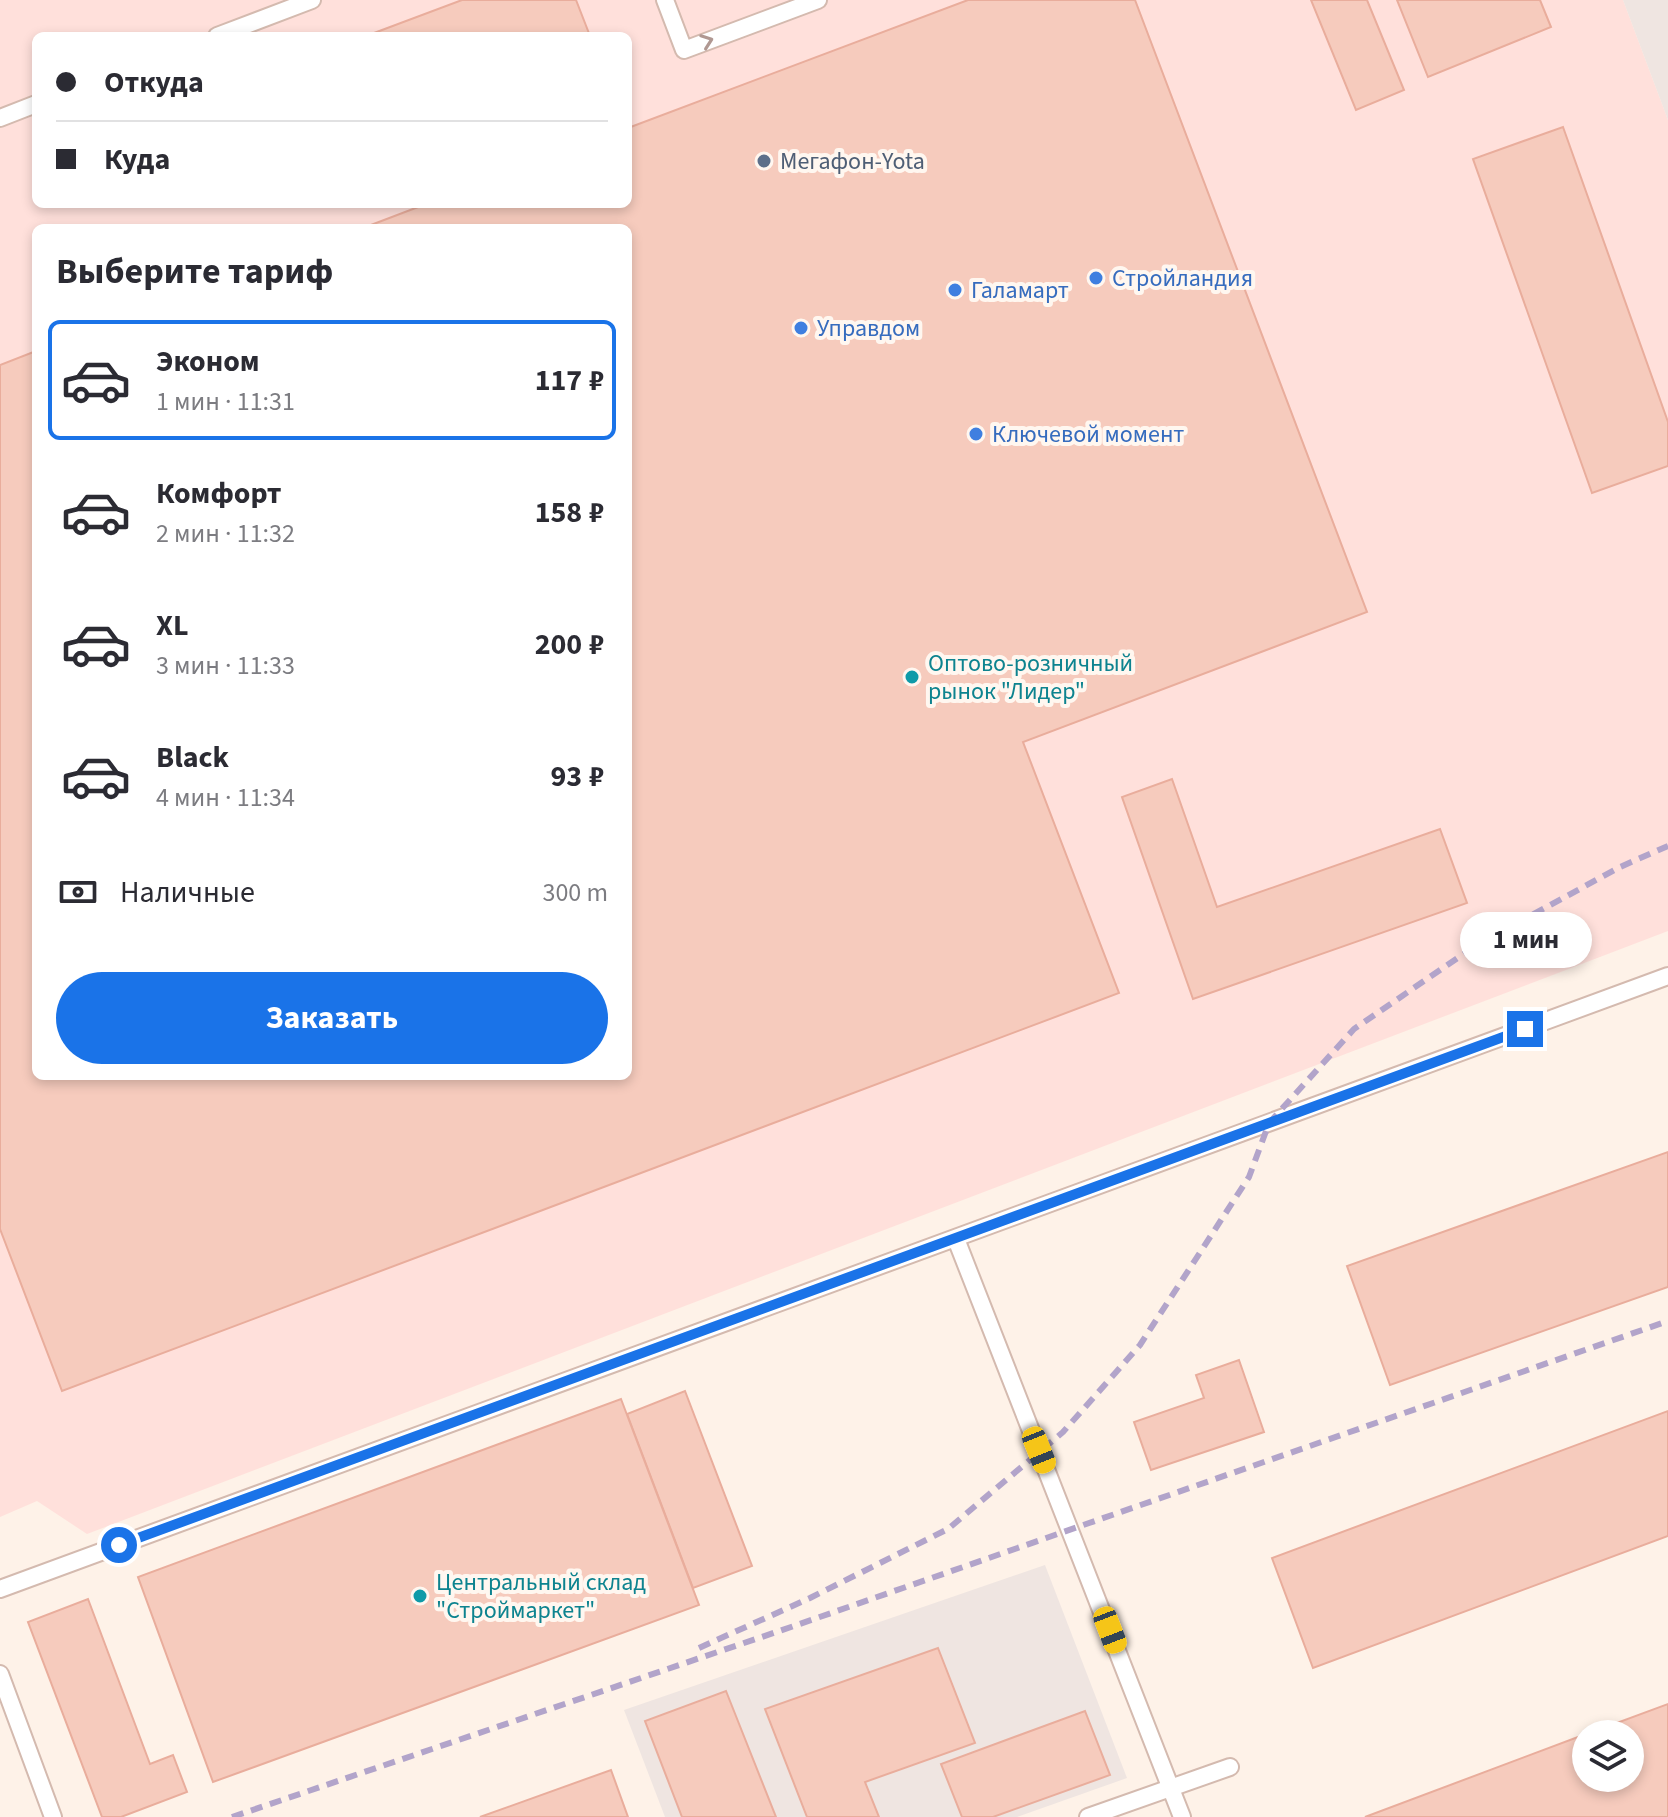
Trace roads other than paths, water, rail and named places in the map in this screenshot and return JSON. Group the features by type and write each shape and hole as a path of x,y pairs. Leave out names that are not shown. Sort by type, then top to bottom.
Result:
{"lane":[{"path":"228,32 312,0"},
{"path":"665,0 684,50 818,0"},
{"path":"0,118 32,106"},
{"path":"0,1589 1668,976"},
{"path":"956,1239 1182,1817"},
{"path":"0,1674 53,1817"},
{"path":"1088,1817 1230,1767"}],"railway":[{"path":"699,1648 810,1598 948,1529 1063,1432 1140,1345 1249,1177 1269,1123 1354,1029 1475,946 1620,867 1668,846"},
{"path":"232,1817 794,1626 1668,1321"}],"place":[{"name":"Мегафон-Yota","path":"764,161"},
{"name":"Стройландия","path":"1096,278"},
{"name":"Галамарт","path":"955,290"},
{"name":"Управдом","path":"801,328"},
{"name":"Ключевой момент","path":"976,434"},
{"name":"Оптово-розничный рынок \"Лидер\"","path":"912,677"},
{"name":"Центральный склад \"Строймаркет\"","path":"420,1596"}]}
